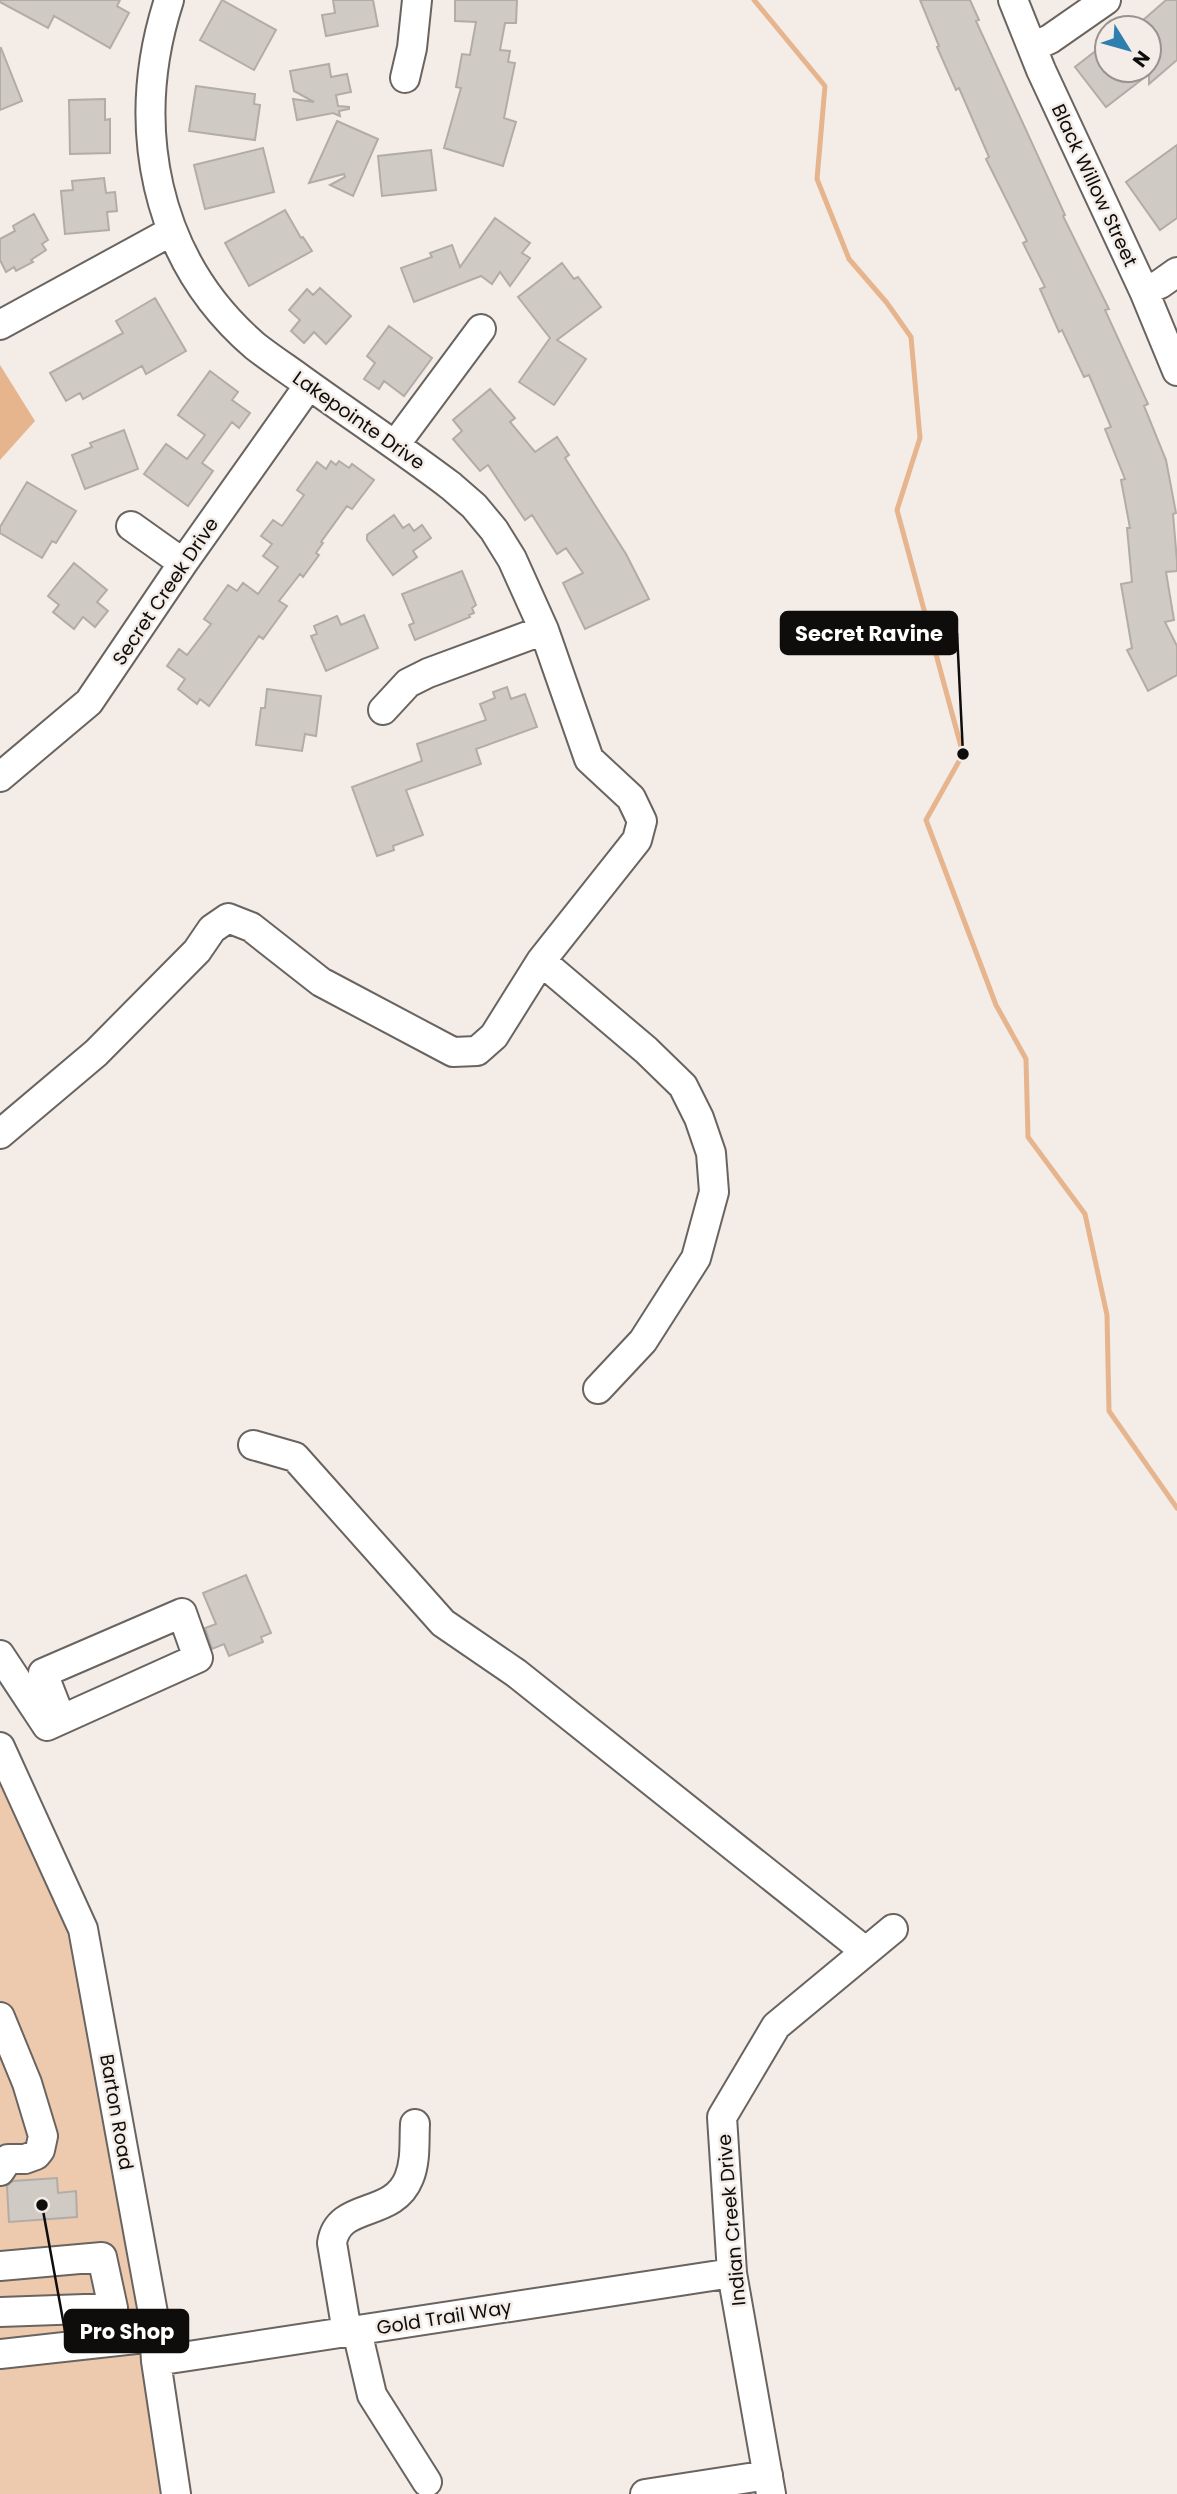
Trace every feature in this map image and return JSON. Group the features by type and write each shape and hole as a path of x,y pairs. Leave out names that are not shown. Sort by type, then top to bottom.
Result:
{"street":[{"name":"Lakepointe Drive","path":"169,0 159,30 152,71 150,115 153,159 163,206 172,231 197,277 218,308 256,347 451,486 474,506 494,530 512,559 544,630 589,759 631,799 642,821 637,840 541,961"},
{"path":"405,78 412,48 417,0"},
{"name":"Black Willow Street","path":"1013,0 1041,70 1144,291 1177,371"},
{"path":"1033,47 1107,0"},
{"path":"0,325 172,231"},
{"path":"1144,291 1177,272"},
{"path":"395,445 481,329"},
{"name":"Secret Creek Drive","path":"0,776 89,702 309,385"},
{"path":"131,526 183,563"},
{"path":"383,710 394,695 408,683 428,673 544,630"},
{"path":"0,1134 96,1053 197,951 212,929 228,918 251,927 321,982 453,1052 477,1051 494,1036 541,961 646,1050 683,1086 699,1118 711,1153 714,1192 696,1258 643,1341 598,1389"},
{"path":"253,1445 295,1457 443,1623 516,1673 865,1951"},
{"path":"0,1655 47,1726 198,1658 182,1613 43,1673 61,1719"},
{"name":"Barton Road","path":"0,1747 83,1929 153,2314 155,2349 176,2494"},
{"name":"Indian Creek Drive","path":"770,2484 732,2273 722,2117 776,2026 893,1928"},
{"path":"0,2017 35,2072 43,2136 36,2155 25,2159 8,2159 0,2171"},
{"path":"415,2124 413,2161 409,2178 402,2190 393,2200 341,2222 334,2231 332,2243 352,2331 372,2395 427,2482"},
{"path":"0,2266 103,2257 116,2341"},
{"name":"Gold Trail Way","path":"0,2354 116,2341 155,2349 352,2331 732,2273"},
{"path":"0,2312 113,2308"},
{"path":"645,2494 770,2484"}],"shaded area":[{"path":"0,365 35,421 0,460"},
{"path":"0,1757 77,1945 172,2494 0,2494"}],"building":[{"path":"0,0 120,0 117,6 129,13 110,48 54,16 48,28"},
{"path":"222,0 276,30 254,70 200,40"},
{"path":"333,0 373,0 378,26 326,36 322,15 335,13"},
{"path":"455,0 517,0 516,23 505,23 500,50 510,51 508,62 515,63 504,118 516,122 503,166 444,148 461,88 456,87 462,54 470,55 476,22 455,21"},
{"path":"920,0 970,0 979,20 976,21 1065,215 1063,216 1109,309 1105,310 1148,404 1144,406 1166,460 1176,513 1173,514 1177,571 1166,572 1174,620 1165,622 1177,646 1177,675 1148,691 1127,650 1132,648 1121,584 1132,582 1127,528 1130,528 1121,480 1125,479 1105,429 1111,427 1089,375 1084,377 1062,330 1059,332 1040,289 1045,287 1023,243 1027,241 986,159 989,157 959,88 956,90 937,47 939,46"},
{"path":"1166,0 1177,0 1177,60 1163,72 1163,14 1150,14"},
{"path":"0,49 22,101 0,110"},
{"path":"1093,53 1093,84 1136,84 1106,107 1075,67"},
{"path":"329,64 331,77 347,74 351,92 336,95 338,106 349,109 339,111 340,116 333,113 297,120 293,99 314,102 294,91 290,71"},
{"path":"196,86 255,94 254,104 260,105 255,140 189,131"},
{"path":"105,99 105,120 110,119 110,153 70,154 69,100"},
{"path":"337,121 378,139 353,196 330,185 345,177 344,174 309,183"},
{"path":"1177,145 1177,218 1160,230 1126,182"},
{"path":"263,148 274,192 205,209 194,165"},
{"path":"431,150 436,190 382,196 378,156"},
{"path":"104,178 106,193 115,192 117,211 107,212 109,230 65,234 61,191 73,190 72,181"},
{"path":"285,210 312,251 249,286 225,243"},
{"path":"34,214 48,240 42,244 46,250 31,260 33,262 16,271 14,267 6,272 0,260 0,239 15,231 13,226"},
{"path":"495,218 530,243 522,253 530,258 510,286 500,272 492,284 481,276 414,302 401,268 432,257 430,253 452,245 460,267"},
{"path":"562,263 574,279 578,277 601,307 557,340 586,359 554,405 519,382 550,338 518,297"},
{"path":"320,288 351,316 326,344 314,332 304,343 291,331 300,320 289,310 307,289 313,295"},
{"path":"155,298 186,351 146,374 142,366 83,399 80,393 66,401 50,373 123,333 116,321"},
{"path":"389,326 432,358 404,396 384,381 379,389 364,379 375,363 367,356"},
{"path":"210,371 238,392 232,400 250,413 239,428 232,422 202,463 213,471 188,506 144,474 166,444 187,459 205,435 178,415"},
{"path":"490,389 515,418 510,422 535,452 557,437 569,455 565,458 626,554 649,599 585,629 563,583 583,573 566,548 557,554 532,515 525,520 488,465 480,471 453,439 462,431 453,420"},
{"path":"124,430 138,469 85,489 72,455 92,447 90,443"},
{"path":"331,461 336,465 339,461 349,468 352,464 374,480 352,509 347,506 321,542 323,543 316,553 319,555 303,577 300,574 279,601 287,606 263,639 259,636 209,706 200,699 197,704 178,689 185,679 167,666 179,649 187,655 211,624 204,619 228,585 237,591 243,583 258,594 278,567 263,556 272,544 261,536 273,520 282,526 304,495 297,490 317,462 326,469"},
{"path":"27,482 76,511 56,543 52,541 42,558 0,533 0,527"},
{"path":"394,515 403,528 409,524 414,531 422,525 431,538 413,551 417,557 393,575 367,540 367,535"},
{"path":"74,563 107,590 97,602 108,611 95,627 83,617 74,629 53,612 59,605 48,596"},
{"path":"462,571 476,605 472,608 474,613 415,640 409,625 414,623 402,594"},
{"path":"364,615 378,648 326,671 311,636 317,634 314,626 337,616 341,625"},
{"path":"507,687 511,699 525,694 537,727 476,749 481,764 406,790 423,835 393,846 394,850 377,856 352,787 422,761 417,744 486,720 480,704 495,698 493,692"},
{"path":"267,689 321,696 316,736 305,734 302,751 256,745 261,708 265,708"},
{"path":"246,1575 271,1633 261,1637 263,1642 229,1656 224,1644 212,1649 205,1628 216,1624 203,1593"},
{"path":"57,2178 58,2193 76,2191 77,2217 9,2222 7,2186 13,2181"}],"waterway":[{"path":"754,0 825,86 817,179 849,259 887,303 911,337 920,438 897,510 963,754 926,820 996,1005 1026,1059 1028,1137 1085,1214 1107,1315 1109,1411 1177,1508"}],"place":[{"name":"Secret Ravine","path":"963,754"},
{"name":"Pro Shop","path":"42,2205"}]}
